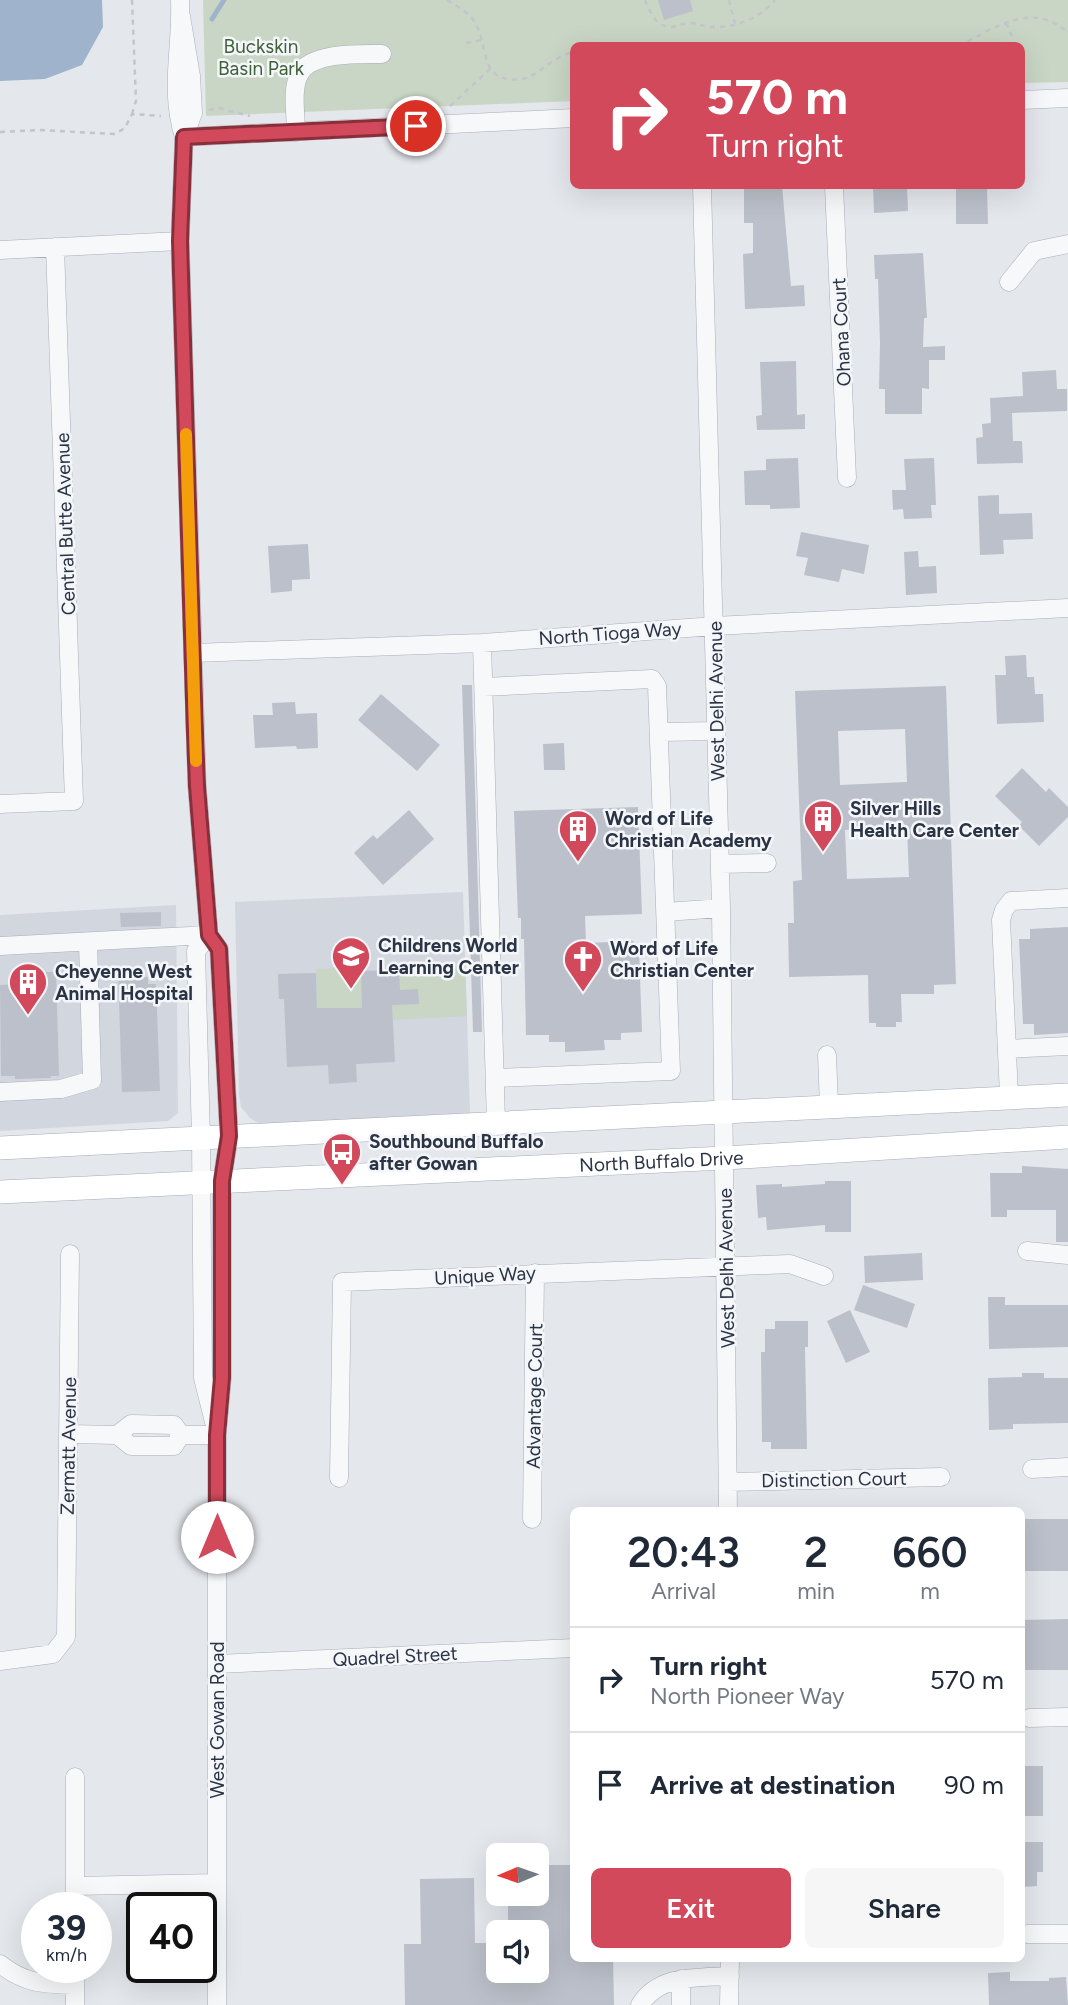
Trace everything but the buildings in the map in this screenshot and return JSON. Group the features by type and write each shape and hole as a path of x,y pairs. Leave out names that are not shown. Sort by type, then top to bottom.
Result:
{"main road":[{"path":"0,1147 1068,1095"},
{"name":"North Buffalo Drive","path":"0,1192 725,1158 1068,1137"}],"street":[{"name":"West Gowan Road","path":"180,8 175,77 177,114 184,137 180,241 197,786 209,935 219,949 229,1136 212,1181"},
{"path":"296,132 295,97 299,74 309,62 349,54 382,54"},
{"path":"1025,100 1068,98"},
{"path":"184,137 570,118"},
{"name":"West Delhi Avenue","path":"702,189 725,1112 727,1507"},
{"name":"Ohana Court","path":"834,189 847,478"},
{"path":"0,250 180,241"},
{"path":"1009,282 1034,250 1068,244"},
{"name":"Central Butte Avenue","path":"0,804 74,801 55,247"},
{"name":"North Tioga Way","path":"193,653 482,643 715,626 1068,608"},
{"path":"482,643 496,1123"},
{"path":"484,687 652,679 657,686 671,1071 496,1078"},
{"path":"660,732 716,731"},
{"path":"720,864 767,863"},
{"path":"1009,1096 1001,920 1011,901 1068,898"},
{"path":"666,912 721,908"},
{"name":"West Gowan Road","path":"209,935 196,951 201,1138 212,1181 203,1378 217,1435 217,2005"},
{"path":"0,946 209,935"},
{"path":"0,1092 61,1089 92,1080 88,942"},
{"path":"1007,1049 1068,1046"},
{"path":"827,1055 830,1106"},
{"path":"1027,1251 1068,1255"},
{"name":"Zermatt Avenue","path":"0,1661 53,1654 66,1637 70,1254"},
{"name":"Unique Way","path":"339,1478 342,1282 790,1264 824,1276"},
{"name":"Advantage Court","path":"533,1520 535,1273"},
{"path":"117,1435 131,1424 174,1424 181,1435"},
{"path":"139,1424 139,1446"},
{"path":"68,1434 117,1435 131,1446 174,1446 181,1435"},
{"path":"181,1435 217,1435"},
{"path":"1032,1469 1068,1467"},
{"name":"Distinction Court","path":"727,1482 941,1476"},
{"name":"Quadrel Street","path":"217,1664 570,1648"},
{"path":"1029,1718 1068,1717"},
{"path":"75,1777 75,1892"},
{"path":"75,1886 217,1884"},
{"path":"1027,1934 1068,1934"},
{"path":"0,1964 21,1978"},
{"path":"640,2005 661,1984 730,1967 729,2005"},
{"path":"681,1979 681,2005"},
{"path":"75,1983 75,2005"}],"path":[{"path":"132,0 136,100 132,114"},
{"path":"447,0 464,10 474,21 482,40 486,63 503,77 525,79 533,76 551,60 570,53"},
{"path":"645,0 650,14 658,22 670,27 689,22 711,27 736,26 768,8 775,0"},
{"path":"729,0 736,26"},
{"path":"967,42 1005,22 1028,16 1044,17 1058,23 1068,33"},
{"path":"1005,22 1012,36"},
{"path":"466,43 482,40"},
{"path":"440,125 442,110 453,104 490,69"}],"shaded area":[{"name":"Childrens World Learning Center","path":"463,892 470,1113 260,1124 250,1118 241,1107 239,1094 235,902"},
{"path":"176,905 178,1113 168,1121 0,1131 0,915"}],"green space":[{"name":"Buckskin Basin Park","path":"203,0 1068,0 1068,82 1025,83 1025,42 570,42 570,101 206,116"},
{"path":"465,964 467,1016 392,1020 392,994 400,994 399,970"},
{"path":"361,967 363,1031 318,1033 316,969"}],"water":[{"path":"0,0 102,0 103,27 82,65 45,79 0,81"}],"waterway":[{"path":"212,19 224,0"}],"slow traffic":[{"path":"186,434 196,761"}],"place":[{"name":"Silver Hills Health Care Center","path":"823,853"},
{"name":"Word of Life Christian Academy","path":"578,863"},
{"name":"Childrens World Learning Center","path":"351,990"},
{"name":"Word of Life Christian Center","path":"583,993"},
{"name":"Cheyenne West Animal Hospital","path":"28,1016"},
{"name":"Southbound Buffalo after Gowan","path":"342,1186"}],"route":[{"path":"217,1537 217,1435 222,1378 222,1181 229,1136 219,949 209,935 197,786 180,241 184,137 416,126"}]}
